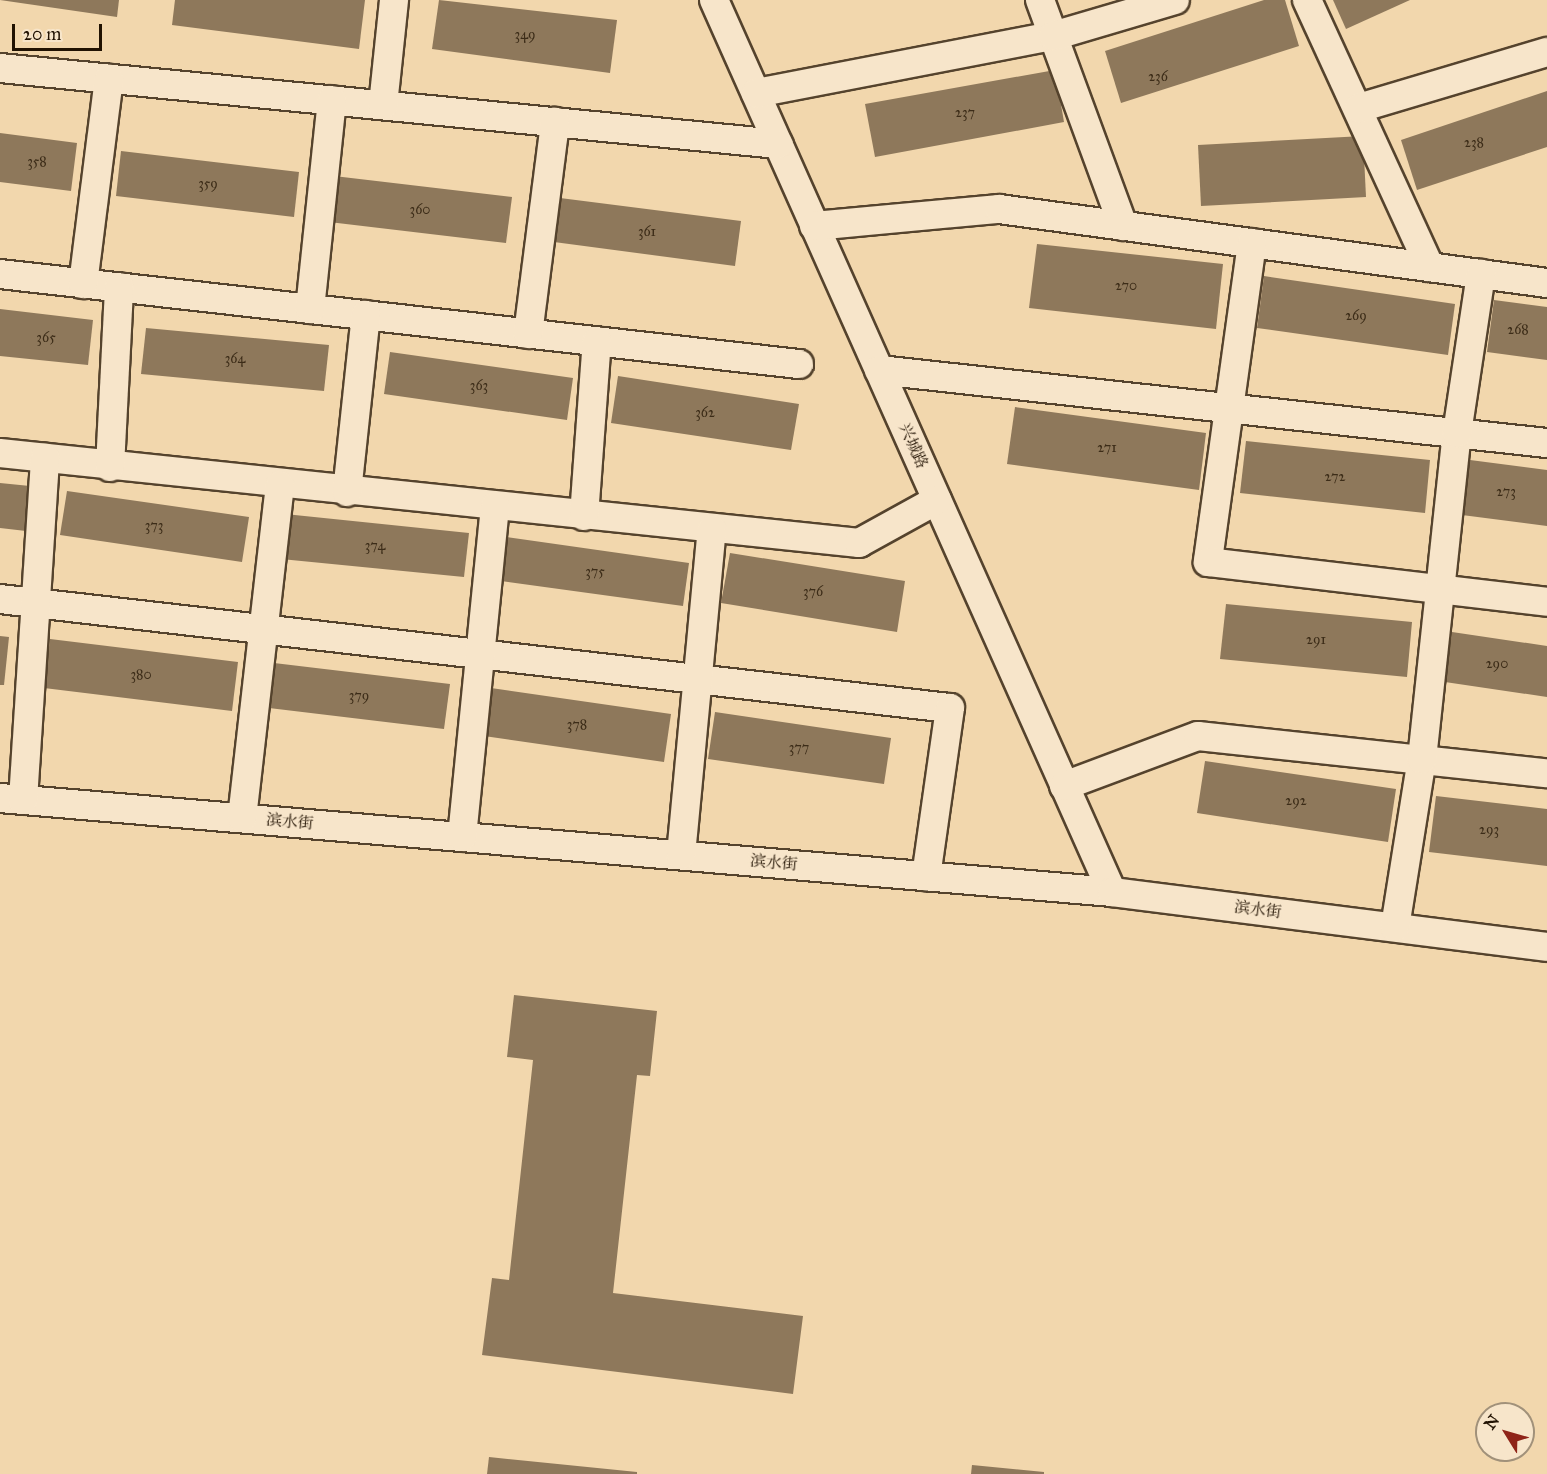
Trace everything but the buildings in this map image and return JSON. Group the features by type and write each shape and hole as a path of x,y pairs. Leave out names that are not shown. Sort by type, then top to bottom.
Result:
{"street":[{"path":"384,105 394,0"},
{"name":"兴城路","path":"714,0 1112,892"},
{"path":"1040,0 1123,226"},
{"path":"756,93 1053,36 1175,0"},
{"path":"1307,0 1359,108 1430,267"},
{"path":"1359,108 1547,52"},
{"path":"0,68 778,144"},
{"path":"83,284 109,79"},
{"path":"310,309 332,100"},
{"path":"528,334 555,122"},
{"path":"814,226 999,208 1547,283"},
{"path":"1252,243 1208,562 1547,602"},
{"path":"0,274 799,364"},
{"path":"1395,927 1422,759 1457,433 1481,274"},
{"path":"110,466 119,287"},
{"path":"347,492 366,315"},
{"path":"584,516 597,341"},
{"path":"879,370 1547,442"},
{"path":"0,453 280,486 859,543 937,500"},
{"path":"12,799 37,604 45,458"},
{"path":"242,818 280,486"},
{"path":"462,837 495,507"},
{"path":"681,855 700,680 712,529"},
{"path":"0,599 950,708 926,876"},
{"path":"1065,786 1197,736 1547,773"},
{"name":"滨水街","path":"12,799 1112,892 1547,946"}]}
